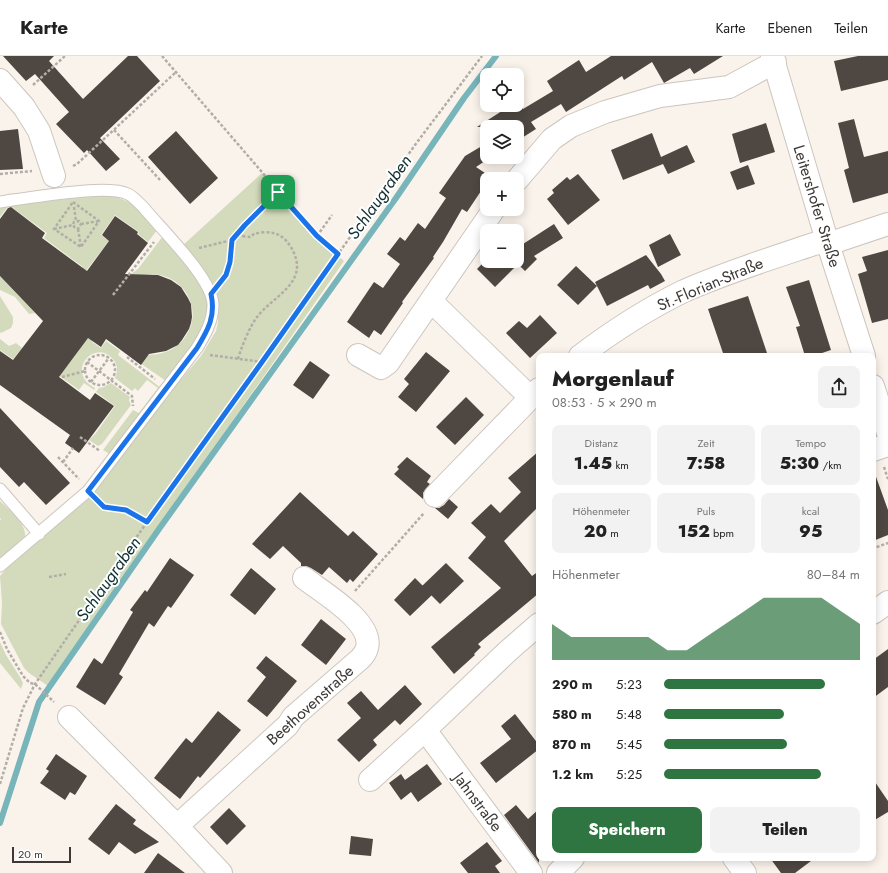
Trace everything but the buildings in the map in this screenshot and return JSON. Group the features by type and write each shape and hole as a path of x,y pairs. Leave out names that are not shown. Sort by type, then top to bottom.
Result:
{"street":[{"path":"524,172 552,139 571,126 605,112 660,96 729,87 773,59"},
{"name":"Leitershofer Straße","path":"773,59 828,244 863,353"},
{"path":"0,80 17,100 39,131 54,176"},
{"path":"358,355 381,368 388,363 489,216"},
{"name":"St.-Florian-Straße","path":"584,353 636,317 684,292 720,276 817,243 828,244 888,224"},
{"path":"431,301 535,393 435,496"},
{"path":"876,395 888,433"},
{"path":"876,449 888,445"},
{"name":"Beethovenstraße","path":"177,826 288,725 293,717 364,654 367,648 367,641 363,627 356,618 304,578"},
{"path":"876,611 888,602"},
{"path":"370,780 536,627"},
{"path":"69,717 177,826 221,873"},
{"name":"Jahnstraße","path":"425,730 531,873"},
{"path":"558,873 570,861"},
{"path":"736,861 745,873"}],"lane":[{"path":"0,202 100,190 128,194 136,200 200,274 211,294 213,304 208,330 197,348 89,490 0,566"},
{"path":"0,489 39,534"}],"path":[{"path":"17,100 64,56"},
{"path":"162,56 317,236 338,254"},
{"path":"0,784 23,708 36,684 147,522 415,145 482,56"},
{"path":"0,174 31,171 54,176 77,164 176,72"},
{"path":"114,130 161,181"},
{"path":"184,254 209,245 232,240 278,192"},
{"path":"73,202 76,221 73,223 73,226"},
{"path":"73,202 99,221"},
{"path":"54,229 73,202"},
{"path":"317,236 332,215"},
{"path":"76,221 79,221 81,224 99,221"},
{"path":"81,247 99,221"},
{"path":"81,224 78,229 81,247"},
{"path":"54,229 73,226 78,229"},
{"path":"54,229 81,247"},
{"path":"113,294 162,230"},
{"path":"238,235 250,237 256,233 275,233 290,244 297,258 296,276 287,288 257,317 241,349 238,359"},
{"path":"211,294 226,275 230,262 232,240"},
{"path":"197,348 214,356 262,362"},
{"path":"95,356 108,358 114,366 111,380 99,385 91,382 85,371 87,362 95,356"},
{"path":"126,357 166,388"},
{"path":"91,382 108,358"},
{"path":"87,362 132,396 134,405 130,411"},
{"path":"62,377 85,371"},
{"path":"80,437 111,460"},
{"path":"99,451 104,445"},
{"path":"63,462 72,448"},
{"path":"58,457 104,507 126,510 147,522"},
{"path":"341,606 429,508 435,496"},
{"path":"876,547 888,543"},
{"path":"48,577 66,574"},
{"path":"0,632 17,668 26,679 36,684 49,697"}],"green space":[{"path":"262,173 317,236 344,261 48,686 24,668 1,624 2,603 0,576 15,559 91,494 172,390 201,356 216,331 218,322 218,304 182,246"},
{"path":"106,195 124,200 135,206 157,230 148,242 138,234 139,232 115,215 101,235 109,241 78,281 74,278 83,267 44,238 47,233 9,205 0,217 0,206 6,205"},
{"path":"163,236 192,270 206,296 208,312 203,330 166,381 140,363 146,356 171,350 185,338 192,323 193,312 185,291 178,283 168,278 157,275 145,275 112,297 131,274 138,269"},
{"path":"0,276 35,313 29,314 15,297 0,290"},
{"path":"0,296 13,317 11,328 1,333 0,332"},
{"path":"91,330 97,334 92,342 101,348 106,341 120,351 118,355 161,388 111,455 103,450 133,410 139,413 158,388 147,380 138,391 135,388 132,391 115,378 117,373 116,365 112,358 105,353 90,355 85,360 82,367 82,374 86,382 95,388 94,390 84,383 79,390 58,375 66,364 68,365 79,350 77,348"},
{"path":"0,339 9,346 16,343 22,348 13,359 0,350"},
{"path":"111,383 130,397 129,400 131,405 102,444 98,446 89,440 96,433 115,406 96,392 99,388"},
{"path":"0,501 21,522 25,533 25,538 0,559 1,519"},
{"path":"0,642 23,683 21,689 0,663"}],"waterway":[{"name":"Schlaugraben","path":"0,823 39,702 159,529 396,198 464,98 496,56"}],"route":[{"path":"278,192 317,236 338,254 147,522 126,510 104,507 88,491 197,348 208,330 213,304 211,294 226,275 230,262 232,240 278,192"}]}
